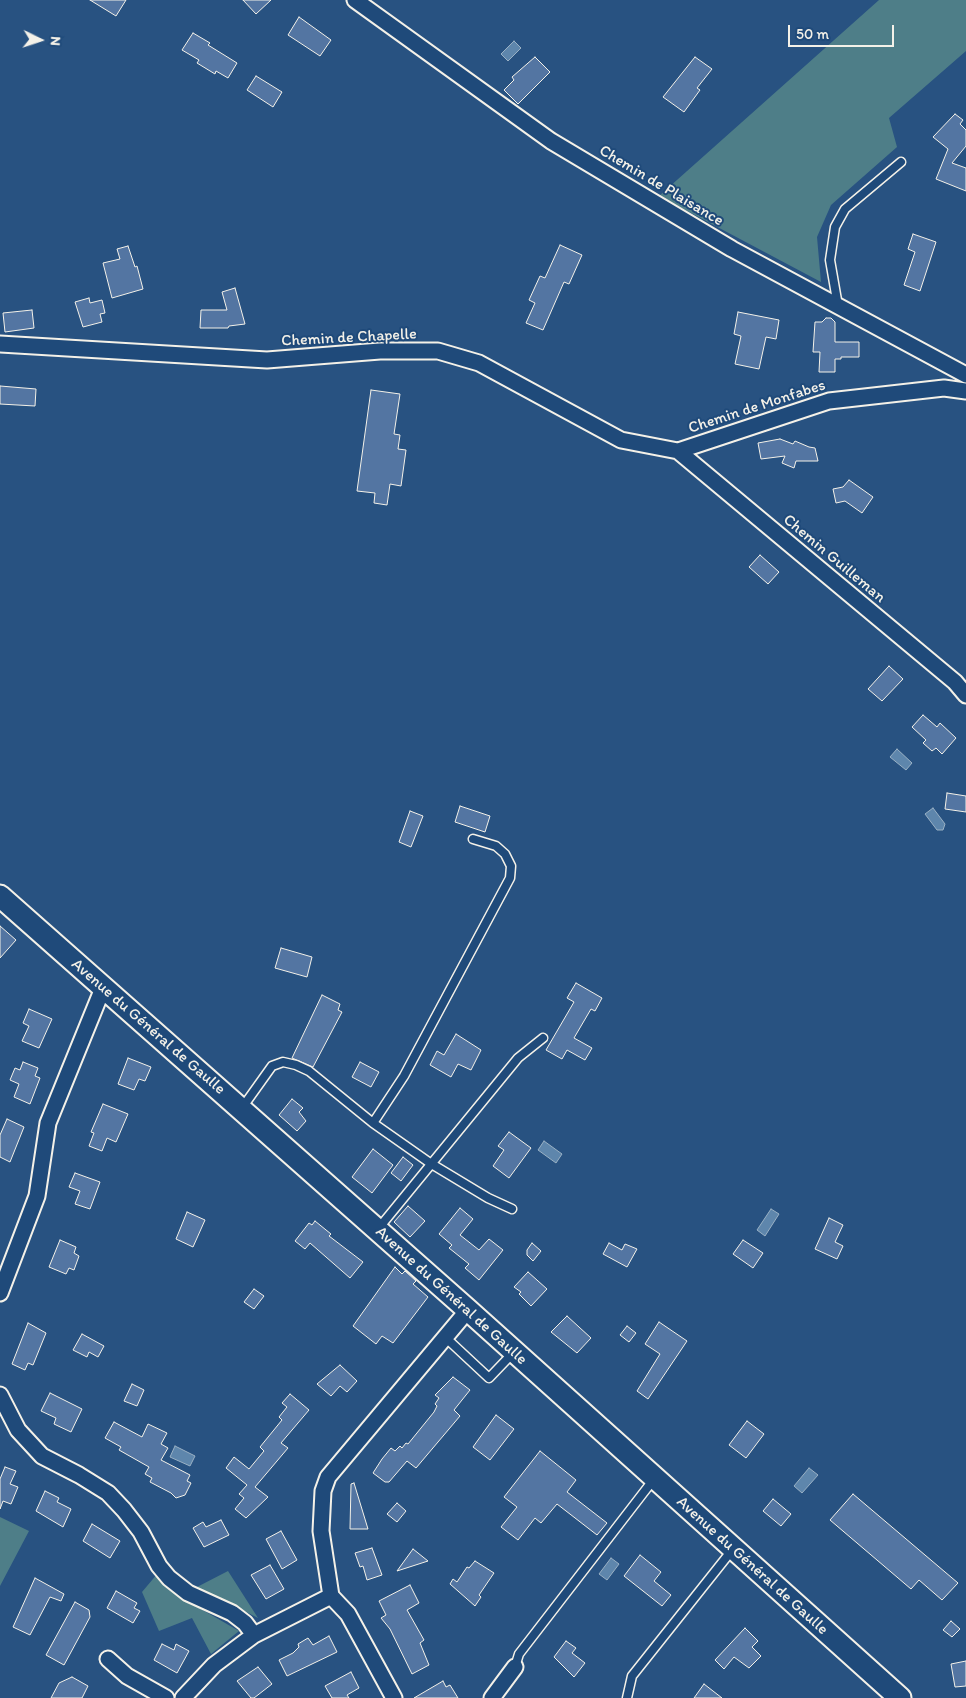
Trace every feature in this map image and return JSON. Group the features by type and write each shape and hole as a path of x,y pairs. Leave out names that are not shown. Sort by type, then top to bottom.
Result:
{"main road":[{"name":"Avenue du Général de Gaulle","path":"0,896 468,1310 900,1698"}],"street":[{"name":"Chemin de Plaisance","path":"355,0 551,141 732,249 966,375"},
{"name":"Chemin de Chapelle","path":"0,344 267,360 380,351 438,351 479,363 622,440 678,451"},
{"name":"Chemin de Monfabes","path":"678,451 829,401 944,388 966,391"},
{"name":"Chemin Guilleman","path":"678,451 955,682 966,695"},
{"path":"0,1293 36,1196 48,1123 103,988"},
{"path":"394,1698 348,1614 331,1596 321,1531 323,1491 328,1477 468,1310"},
{"path":"0,1395 18,1430 42,1456 108,1493 124,1510 141,1532 159,1566 169,1578 188,1594 232,1613 245,1623 254,1635"},
{"path":"183,1698 214,1664 254,1635 331,1596"},
{"path":"108,1659 127,1676 166,1698"},
{"path":"492,1698 515,1667"}],"lane":[{"path":"838,306 830,260 834,227 845,209 901,162"},
{"path":"373,1123 404,1076 510,878 511,866 505,854 496,846 473,839"},
{"path":"377,1230 518,1058 543,1038"},
{"path":"240,1109 272,1066 283,1062 296,1065 309,1071 373,1123 430,1163 488,1198 512,1209"},
{"path":"445,1337 489,1378 514,1352"},
{"path":"515,1667 519,1654 654,1479"},
{"path":"627,1698 632,1676 733,1549"}],"green space":[{"path":"879,0 966,0 966,51 889,118 897,147 831,205 817,237 821,282 659,196"},
{"path":"0,1517 29,1531 0,1586"},
{"path":"228,1571 258,1618 197,1587"},
{"path":"158,1573 187,1601 239,1631 211,1654 192,1618 159,1631 142,1592"}],"water":[{"path":"514,41 521,48 508,61 501,54"},
{"path":"897,749 912,763 906,770 890,757"},
{"path":"933,808 945,824 943,830 937,830 925,814"},
{"path":"544,1141 562,1154 556,1163 538,1150"},
{"path":"771,1209 779,1214 765,1236 757,1230"},
{"path":"175,1446 195,1456 190,1466 170,1457"},
{"path":"809,1468 818,1475 802,1493 794,1486"},
{"path":"611,1558 619,1564 607,1580 599,1574"}],"building":[{"path":"90,0 126,0 116,16"},
{"path":"243,0 271,0 256,14"},
{"path":"299,17 331,40 320,56 288,35"},
{"path":"193,33 237,63 228,78 216,71 215,74 197,63 199,60 182,50"},
{"path":"535,57 550,72 518,104 504,90 514,80 512,77"},
{"path":"695,57 712,69 697,88 700,90 684,112 663,97"},
{"path":"256,76 282,92 273,107 247,90"},
{"path":"955,114 963,120 960,124 966,130 966,146 952,163 966,168 966,191 936,179 948,149 933,137"},
{"path":"913,234 936,242 920,291 904,285 915,252 908,249"},
{"path":"560,245 582,255 569,284 564,282 543,330 526,323 535,303 529,300 540,276 545,278"},
{"path":"128,246 135,267 137,266 143,289 112,298 103,263 120,259 117,249"},
{"path":"235,288 245,324 229,326 228,328 200,328 201,310 227,310 222,292"},
{"path":"89,298 90,303 102,300 105,313 100,314 102,322 83,327 75,302"},
{"path":"32,310 34,328 5,332 3,313"},
{"path":"738,312 779,320 776,339 766,337 759,369 735,364 741,336 734,334"},
{"path":"826,318 831,318 835,322 835,342 859,342 859,357 835,359 835,372 819,372 820,352 813,352 815,322 822,322"},
{"path":"0,386 36,389 35,406 0,404"},
{"path":"371,390 400,394 394,434 400,435 398,449 406,450 401,486 390,484 387,505 374,503 375,493 357,491"},
{"path":"780,439 793,444 795,441 815,448 818,461 796,461 794,468 782,463 785,456 761,459 758,443"},
{"path":"849,480 873,497 862,513 845,501 836,503 833,489 843,487"},
{"path":"760,555 779,572 768,584 749,567"},
{"path":"889,666 903,679 882,701 868,689"},
{"path":"923,715 937,727 940,723 956,738 942,754 936,748 932,751 923,743 926,740 912,727"},
{"path":"947,793 966,796 966,812 945,809"},
{"path":"460,806 490,816 485,832 455,822"},
{"path":"410,811 423,816 411,847 399,842"},
{"path":"0,926 16,940 0,958"},
{"path":"281,948 312,957 307,977 275,968"},
{"path":"576,983 602,998 595,1011 591,1009 574,1038 592,1048 585,1060 567,1050 562,1059 546,1050 574,1002 567,998"},
{"path":"322,995 340,1004 338,1010 342,1012 313,1067 292,1058"},
{"path":"29,1009 52,1019 39,1048 22,1041 29,1026 23,1023"},
{"path":"456,1034 481,1050 471,1070 458,1064 451,1077 430,1065 437,1051 444,1055"},
{"path":"128,1058 151,1067 145,1081 139,1079 134,1090 118,1084"},
{"path":"23,1062 38,1068 35,1076 40,1078 30,1104 14,1097 19,1084 10,1080 15,1068 20,1070"},
{"path":"360,1062 379,1072 371,1087 352,1077"},
{"path":"292,1099 303,1108 299,1112 306,1121 297,1131 279,1115"},
{"path":"103,1104 128,1114 116,1142 107,1138 102,1151 89,1146 94,1133 91,1132"},
{"path":"7,1119 24,1127 10,1162 0,1157 0,1135"},
{"path":"509,1132 531,1148 509,1178 493,1166 504,1150 498,1146"},
{"path":"373,1149 393,1165 372,1193 352,1177"},
{"path":"403,1157 413,1165 401,1181 391,1173"},
{"path":"75,1173 100,1182 90,1209 75,1204 80,1191 69,1187"},
{"path":"408,1206 425,1221 410,1237 394,1222"},
{"path":"460,1208 473,1219 460,1235 479,1250 489,1239 503,1250 479,1280 465,1268 469,1264 449,1248 452,1245 439,1234"},
{"path":"187,1212 205,1220 193,1247 176,1239"},
{"path":"829,1218 843,1225 835,1242 843,1246 837,1259 815,1249"},
{"path":"315,1221 331,1234 329,1236 363,1262 350,1278 310,1243 305,1249 295,1241 309,1223 312,1225"},
{"path":"60,1240 76,1247 74,1253 79,1256 74,1270 69,1268 66,1274 49,1267"},
{"path":"743,1240 763,1253 753,1268 733,1254"},
{"path":"532,1243 541,1251 533,1261 527,1255 527,1250"},
{"path":"609,1243 622,1250 625,1244 637,1249 627,1267 603,1254"},
{"path":"395,1267 402,1274 405,1271 416,1281 413,1284 428,1297 393,1343 382,1336 376,1344 353,1326"},
{"path":"528,1272 547,1289 531,1306 519,1294 521,1292 514,1287"},
{"path":"254,1289 264,1296 254,1309 244,1302"},
{"path":"567,1316 591,1338 577,1353 551,1332"},
{"path":"659,1322 687,1341 648,1399 637,1391 660,1354 645,1344"},
{"path":"28,1323 46,1333 33,1365 28,1363 25,1370 12,1364"},
{"path":"627,1326 636,1333 629,1342 620,1335"},
{"path":"82,1334 104,1346 98,1357 89,1352 87,1357 73,1350"},
{"path":"340,1365 357,1381 347,1392 340,1386 331,1396 317,1384"},
{"path":"453,1377 470,1390 454,1410 460,1416 416,1468 407,1461 389,1482 385,1482 373,1473 382,1459 391,1448 395,1451 400,1446 402,1448 406,1443 408,1444 434,1412 437,1406 435,1404 439,1398 435,1395"},
{"path":"132,1384 144,1390 137,1406 124,1401"},
{"path":"50,1393 82,1409 71,1432 54,1424 56,1418 41,1411"},
{"path":"290,1394 309,1410 281,1443 288,1448 255,1487 268,1497 246,1518 235,1509 244,1498 239,1494 247,1485 226,1468 234,1457 249,1469 264,1451 260,1447 282,1420 279,1417 287,1407 282,1403"},
{"path":"496,1415 514,1429 490,1460 473,1447"},
{"path":"747,1421 764,1434 746,1458 729,1445"},
{"path":"114,1422 142,1437 148,1424 167,1433 161,1444 168,1448 161,1460 190,1475 187,1481 191,1483 185,1495 176,1498 171,1493 150,1482 152,1478 145,1474 149,1467 119,1450 121,1447 105,1438"},
{"path":"540,1451 576,1480 567,1492 607,1523 597,1535 557,1504 541,1523 535,1518 518,1540 501,1527 517,1507 504,1497"},
{"path":"5,1467 16,1471 10,1484 18,1487 11,1504 3,1501 0,1509 0,1479"},
{"path":"354,1483 368,1529 350,1529 351,1484"},
{"path":"45,1491 59,1498 57,1502 71,1509 63,1527 36,1511"},
{"path":"853,1494 958,1583 942,1600 919,1580 911,1589 830,1520"},
{"path":"773,1499 791,1514 781,1526 763,1511"},
{"path":"397,1503 406,1511 397,1522 387,1514"},
{"path":"221,1520 229,1535 204,1547 193,1528 203,1522 206,1527"},
{"path":"92,1524 120,1541 110,1558 83,1541"},
{"path":"281,1531 297,1560 282,1569 266,1539"},
{"path":"372,1548 382,1575 367,1580 363,1566 360,1567 355,1553"},
{"path":"413,1549 428,1561 397,1571"},
{"path":"640,1555 661,1572 654,1581 671,1595 662,1606 624,1576"},
{"path":"475,1561 494,1573 479,1595 481,1597 475,1606 450,1584 453,1579 457,1582 467,1567 469,1568"},
{"path":"270,1565 284,1589 266,1599 251,1575"},
{"path":"35,1578 64,1594 61,1601 50,1597 30,1635 13,1627"},
{"path":"410,1585 419,1603 407,1610 424,1640 420,1643 429,1665 412,1674 390,1629 381,1618 386,1615 379,1601"},
{"path":"116,1591 137,1603 134,1608 140,1611 133,1623 107,1608"},
{"path":"75,1602 89,1610 90,1617 64,1665 46,1655"},
{"path":"951,1621 960,1629 952,1637 943,1630"},
{"path":"745,1628 758,1641 752,1647 761,1656 749,1668 734,1657 724,1669 715,1660"},
{"path":"329,1636 337,1652 287,1676 279,1660 293,1653 299,1647 298,1644 308,1638 313,1645"},
{"path":"566,1641 576,1648 572,1653 585,1663 574,1677 554,1657"},
{"path":"162,1644 174,1650 176,1644 189,1651 177,1673 154,1660"},
{"path":"966,1661 966,1686 955,1687 951,1664"},
{"path":"258,1667 272,1684 254,1698 251,1698 237,1681"},
{"path":"351,1672 359,1688 347,1695 349,1698 332,1698 325,1686"},
{"path":"72,1677 88,1686 82,1698 51,1698 59,1683"},
{"path":"443,1681 446,1687 450,1685 458,1698 414,1698"},
{"path":"704,1684 722,1698 694,1698"}]}
